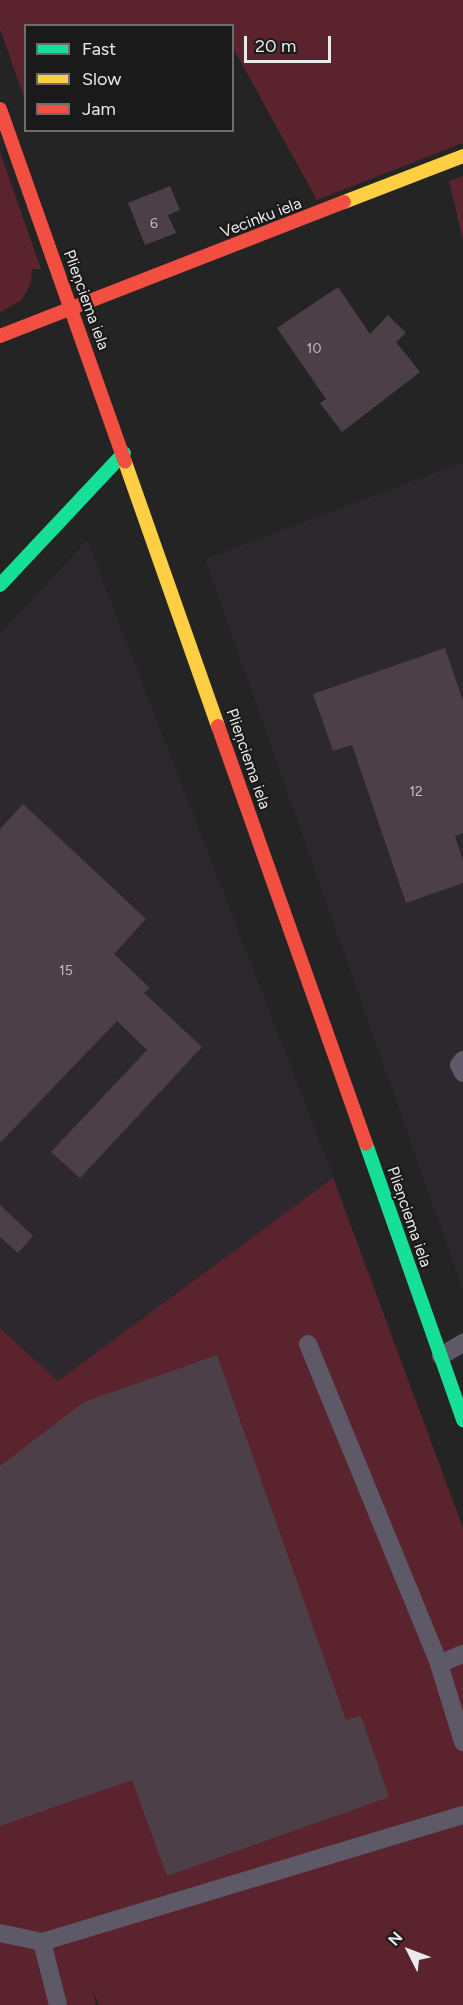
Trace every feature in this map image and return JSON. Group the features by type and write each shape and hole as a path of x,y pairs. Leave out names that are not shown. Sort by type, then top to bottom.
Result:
{"main road":[{"name":"Plieņciema iela","path":"0,109 124,453 463,1420"},
{"name":"Vecinku iela","path":"0,336 463,156"},
{"path":"0,585 124,453"}],"lane":[{"path":"463,1060 459,1065 463,1073"},
{"path":"441,1356 463,1343"},
{"path":"308,1344 439,1664 463,1742"},
{"path":"439,1664 463,1654"},
{"path":"0,1933 42,1942 463,1815"},
{"path":"42,1942 58,2005"}],"shaded area":[{"path":"0,0 463,0 463,143 317,200 234,50 234,24 24,24 24,97 0,29"},
{"path":"0,152 41,269 32,269 31,283 22,300 0,312"},
{"path":"463,176 463,240 449,181"},
{"path":"463,462 463,1291 205,559"},
{"path":"87,540 334,1178 463,1528 90,1986 96,2005 0,2005 57,1381 0,1328 0,634"},
{"path":"333,1178 463,1528 463,2005 99,2005 93,1991 96,2005 0,2005 0,1328 58,1381"}],"building":[{"path":"170,186 180,210 168,215 176,233 145,245 128,203"},
{"path":"338,287 370,334 388,315 406,333 396,342 420,372 342,432 320,403 326,399 277,328"},
{"path":"445,648 463,701 463,833 455,836 463,861 463,883 406,903 352,745 333,751 313,694"},
{"path":"23,804 146,919 114,954 150,988 144,993 202,1047 80,1178 51,1152 147,1050 117,1021 0,1143 0,829"},
{"path":"0,1205 33,1236 18,1253 0,1237"},
{"path":"217,1355 346,1720 361,1716 389,1797 167,1876 132,1780 0,1826 0,1466 84,1402"}],"traffic: fast":[{"path":"0,585 124,453"},
{"path":"366,1144 463,1420"}],"traffic: slow":[{"path":"344,202 463,156"},
{"path":"125,462 218,726"}],"traffic: jam":[{"path":"0,109 125,462"},
{"path":"0,336 344,202"},
{"path":"218,726 366,1144"}]}
